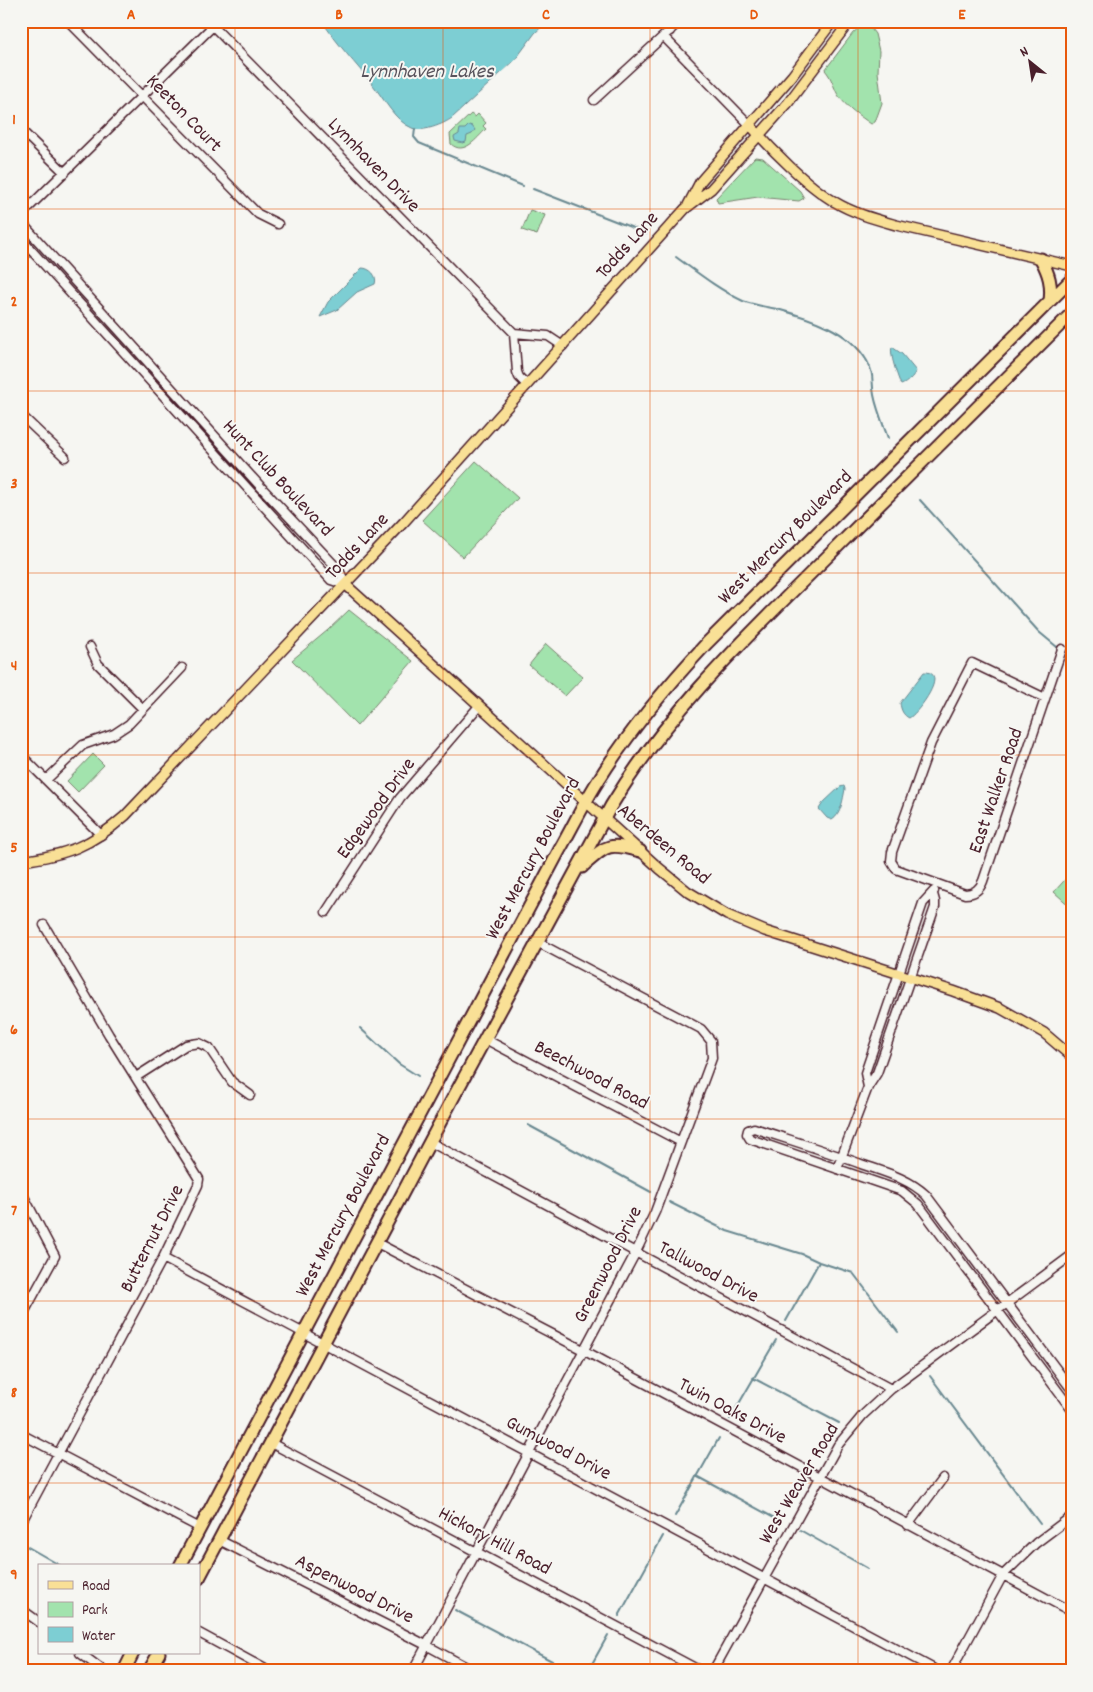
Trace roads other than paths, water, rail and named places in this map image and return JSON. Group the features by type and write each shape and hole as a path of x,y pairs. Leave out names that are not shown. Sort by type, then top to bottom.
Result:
{"highway":[{"path":"1041,259 1049,274 1051,286 1050,301"},
{"name":"West Mercury Boulevard","path":"181,1564 586,802 598,780 633,729 686,665 1072,279"},
{"name":"West Mercury Boulevard","path":"200,1576 537,942 627,781 660,734 724,659 1072,313"},
{"path":"575,873 608,846 622,846 640,851"},
{"path":"124,1671 132,1654"},
{"path":"149,1671 158,1654"}],"main road":[{"name":"Todds Lane","path":"686,209 700,182 792,76 833,21"},
{"name":"Todds Lane","path":"21,861 51,857 90,843 125,816 346,585 686,209 711,189 799,90 850,21"},
{"path":"750,125 813,186 840,205 896,225 1072,266"},
{"name":"Aberdeen Road","path":"346,585 686,891 727,916 765,931 979,1000 1009,1013 1044,1033 1072,1057"}],"street":[{"name":"Keeton Court","path":"68,21 258,214 278,224"},
{"path":"660,21 667,34 750,125"},
{"path":"594,100 680,21"},
{"path":"21,215 213,23"},
{"name":"Lynnhaven Drive","path":"213,23 514,333"},
{"path":"23,132 65,173"},
{"name":"Hunt Club Boulevard","path":"21,222 339,570 346,585"},
{"name":"Hunt Club Boulevard","path":"21,240 331,580 346,585"},
{"path":"527,385 518,377 514,333 548,336 562,346"},
{"path":"21,415 65,458"},
{"path":"90,647 98,664 143,709"},
{"name":"East Walker Road","path":"1045,698 972,663 927,751 892,855 892,865 898,870 968,894 976,892 981,887 1062,650"},
{"path":"46,780 83,745 121,730 182,668"},
{"name":"Edgewood Drive","path":"326,912 400,798 479,706"},
{"path":"21,755 101,835"},
{"path":"868,1087 866,1073 898,974 923,903 932,894 936,884"},
{"path":"837,1169 868,1087 877,1073 911,978 934,907 935,901 932,894"},
{"name":"Butternut Drive","path":"21,1523 163,1258 198,1185 199,1179 109,1035 44,925"},
{"name":"Greenwood Drive","path":"413,1671 636,1252 655,1212 712,1058 713,1047 708,1036 696,1026 537,942"},
{"name":"Beechwood Road","path":"485,1039 681,1142"},
{"path":"136,1077 186,1045 199,1043 209,1048 232,1082 250,1095"},
{"path":"1072,1390 926,1195 917,1186 906,1179 754,1128 747,1132 750,1138 910,1196 918,1204 1072,1410"},
{"name":"Tallwood Drive","path":"430,1142 891,1389"},
{"path":"21,1191 55,1256 21,1318"},
{"name":"Twin Oaks Drive","path":"377,1243 584,1350 1072,1612"},
{"name":"West Weaver Road","path":"713,1671 818,1477 838,1445 863,1414 891,1389 1072,1256"},
{"name":"Gumwood Drive","path":"163,1258 529,1451 938,1671"},
{"path":"21,1434 200,1528"},
{"name":"Hickory Hill Road","path":"271,1443 701,1671"},
{"path":"908,1525 943,1478"},
{"path":"951,1671 1003,1575 1036,1543 1072,1516"},
{"name":"Aspenwood Drive","path":"219,1540 474,1671"},
{"path":"21,1609 38,1621"},
{"path":"200,1634 269,1671"},
{"path":"81,1654 104,1671"}],"water":[{"name":"Lynnhaven Lakes","path":"322,21 548,21 535,33 515,60 452,118 427,129 416,129 406,125 395,115"},
{"path":"469,125 475,130 467,136 466,142 455,141 454,137 459,134 460,129 465,129"},
{"path":"362,268 368,269 373,273 376,281 375,284 357,292 337,310 320,317 328,302"},
{"path":"892,347 902,354 916,371 910,380 901,385 893,360"},
{"path":"924,672 931,673 934,678 933,685 925,701 909,718 903,712 900,703"},
{"path":"844,786 840,811 832,820 827,818 819,809 840,787"}],"waterway":[{"path":"415,129 414,137 419,143 523,186"},
{"path":"533,189 646,234"},
{"path":"676,257 717,286 743,301 815,321 850,341 859,350 869,366 872,374 875,401 888,438"},
{"path":"920,500 1039,632 1057,647"},
{"path":"1067,654 1072,657"},
{"path":"360,1028 399,1064 418,1076"},
{"path":"528,1125 651,1192"},
{"path":"669,1202 727,1231 802,1254 819,1262 853,1273 898,1332"},
{"path":"786,1321 819,1262"},
{"path":"730,1419 776,1340"},
{"path":"930,1376 1040,1524"},
{"path":"753,1378 839,1423"},
{"path":"675,1516 719,1438"},
{"path":"697,1476 778,1520"},
{"path":"800,1530 867,1568"},
{"path":"619,1616 663,1536"},
{"path":"21,1543 58,1564"},
{"path":"455,1610 571,1671"},
{"path":"588,1671 608,1635"}]}
